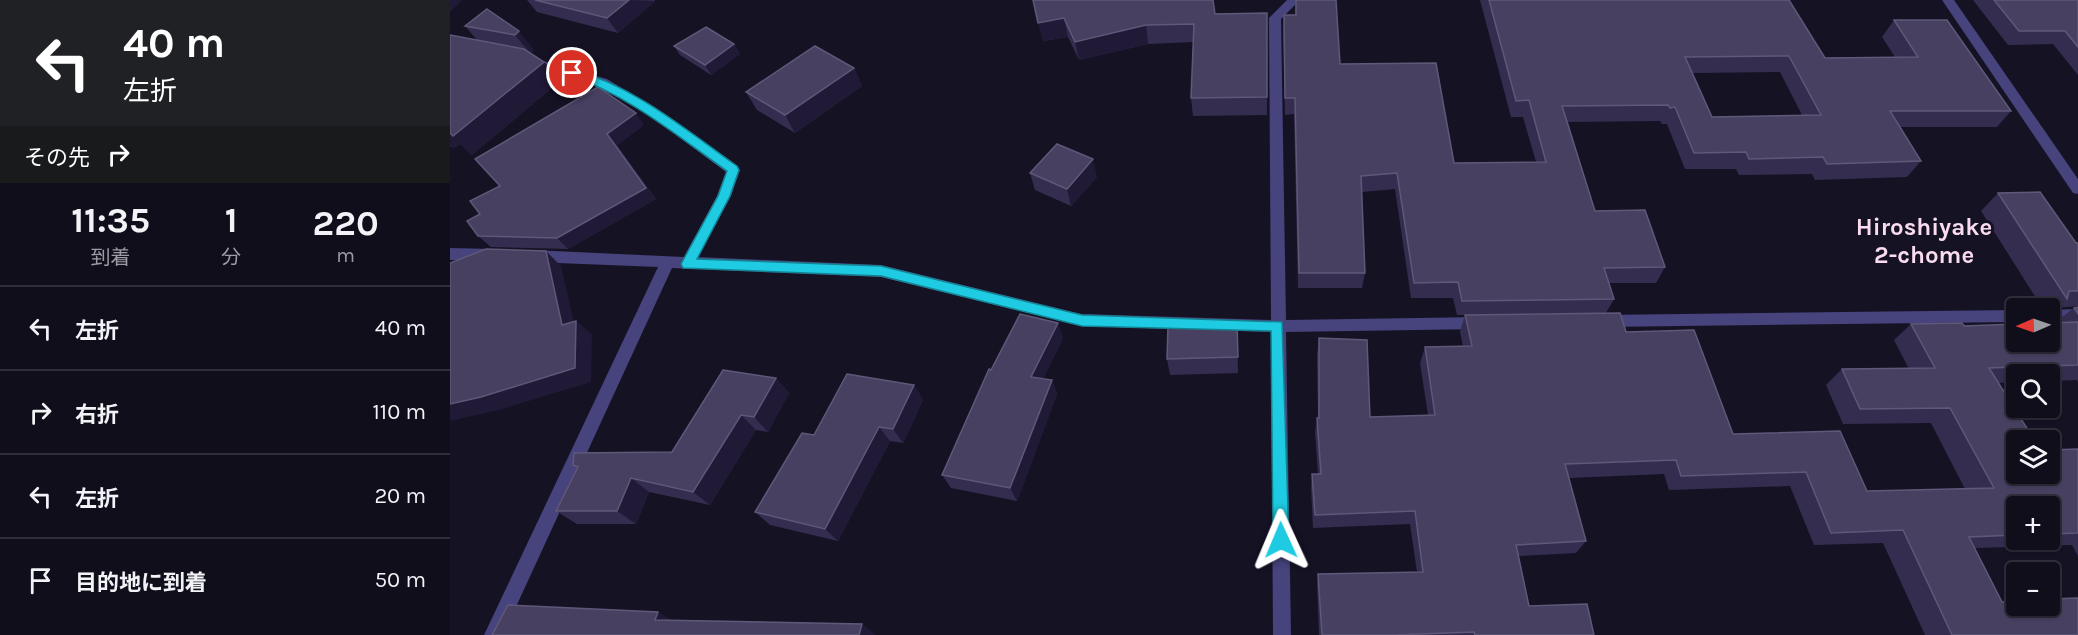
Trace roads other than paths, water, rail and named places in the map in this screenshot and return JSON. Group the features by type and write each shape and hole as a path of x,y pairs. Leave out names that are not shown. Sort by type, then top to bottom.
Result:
{"street":[{"path":"1282,635 1275,18 1294,0"},
{"path":"1948,0 2078,189"},
{"path":"514,58 603,82 660,117 733,170 724,196 687,264"},
{"path":"450,254 647,259 667,263 881,271 1082,320 1278,326 1492,323"},
{"path":"493,635 667,263"},
{"path":"2060,316 2078,315"},
{"path":"1587,322 2006,316"}],"district":[{"name":"Hiroshiyake 2-chome","path":"1924,241"}]}
